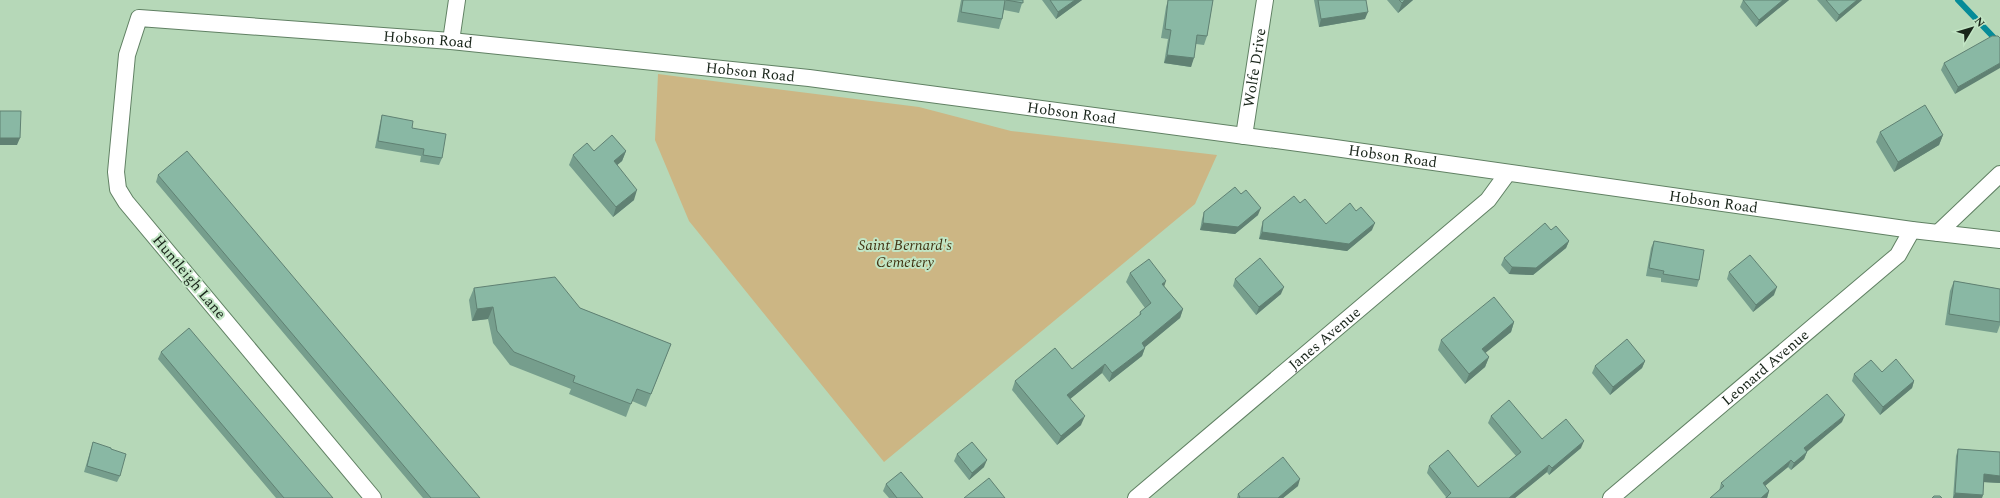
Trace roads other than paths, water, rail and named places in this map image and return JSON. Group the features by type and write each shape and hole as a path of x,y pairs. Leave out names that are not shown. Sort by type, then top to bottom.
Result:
{"street":[{"path":"451,41 457,0"},
{"name":"Wolfe Drive","path":"1244,136 1265,0"},
{"name":"Hobson Road","path":"139,18 451,41 809,78 1244,136 1912,230 2000,240"},
{"name":"Huntleigh Lane","path":"139,18 127,55 116,172 118,189 126,202 373,498"},
{"name":"Janes Avenue","path":"1136,498 1488,200 1507,174"},
{"path":"1938,233 2000,174"},
{"name":"Leonard Avenue","path":"1611,498 1898,256 1912,230"}],"waterway":[{"path":"1958,0 2000,44"}],"park label":[{"name":"Saint Bernard's Cemetery","path":"905,254"}]}
